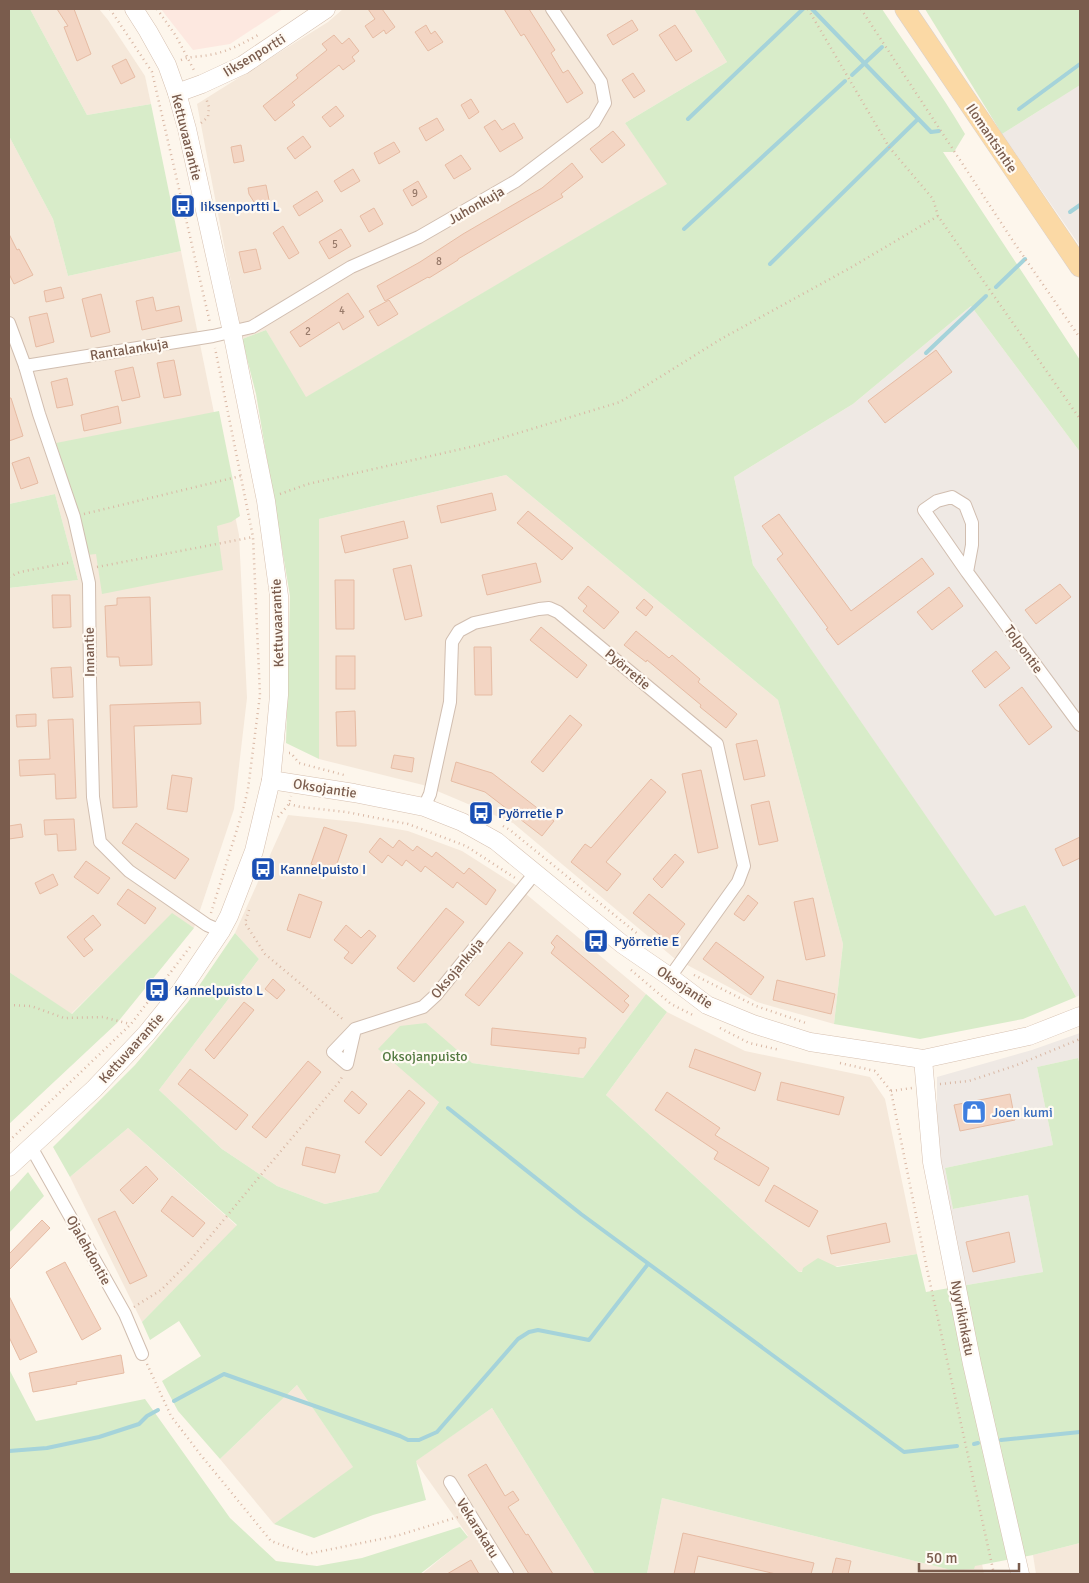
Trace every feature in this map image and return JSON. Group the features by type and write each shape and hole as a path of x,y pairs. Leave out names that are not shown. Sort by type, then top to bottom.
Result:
{"main road":[{"name":"Ilomantsintie","path":"905,9 1080,267"}],"street":[{"name":"Kettuvaarantie","path":"9,1167 94,1089 146,1034 180,992 214,928 229,916 254,851 271,780 279,694 279,596 266,501 232,332 187,129 177,94 160,69 148,31 134,9"},
{"name":"Juhonkuja","path":"232,332 252,327 351,267 419,237 508,186 594,122 605,103 601,82 552,9"},
{"name":"Iiksenportti","path":"177,94 243,65 324,10"},
{"name":"Innantie","path":"9,323 25,366 74,517 89,583 93,797 100,842 129,871 214,928"},
{"name":"Rantalankuja","path":"25,366 232,332"},
{"name":"Tolpontie","path":"967,572 972,545 972,523 965,505 952,498 937,501 924,510 967,572 1080,725"},
{"name":"Pyörretie","path":"424,807 430,794 450,702 452,642 459,631 474,623 539,609 549,608 558,612 718,744 744,866 738,882 670,977"},
{"name":"Oksojantie","path":"271,780 424,807 462,822 496,841 622,944 707,1005 753,1024 810,1042 923,1059 1029,1036 1080,1016"},
{"name":"Oksojankuja","path":"347,1064 333,1052 356,1030 423,1007 436,995 535,873"},
{"name":"Nyyrikinkatu","path":"923,1059 932,1162 972,1364 1020,1574"},
{"name":"Ojalehdontie","path":"31,1147 125,1314 142,1354"},
{"name":"Vekarakatu","path":"450,1482 507,1574"}],"path":[{"path":"9,1141 131,1024 214,928 248,789 260,695 253,537 160,69 110,9"},
{"path":"808,9 889,148 933,199 938,216 1080,419"},
{"path":"861,9 1015,244 1080,338"},
{"path":"160,69 187,58 232,49 264,32"},
{"path":"266,501 308,484 488,442 620,402 721,339 850,268 938,216"},
{"path":"74,517 241,476"},
{"path":"9,577 20,572 85,565 253,537"},
{"path":"278,817 289,804 299,764"},
{"path":"251,905 245,923 265,954 356,1030"},
{"path":"9,1005 31,1006 64,1018 103,1017 131,1024 146,1034"},
{"path":"994,1574 927,1269 892,1091 969,1080 1017,1065 1080,1039"},
{"path":"125,1314 160,1290 188,1263 340,1081 347,1064"},
{"path":"142,1354 171,1416 271,1541 307,1554 396,1536 469,1514"}],"shaded area":[{"path":"30,9 99,9 145,76 151,104 87,115"},
{"path":"161,9 283,9 230,44 193,50"},
{"path":"343,9 694,9 727,62 625,123 668,184 305,398 266,330 242,339 197,104 328,22"},
{"path":"1080,9 1080,246 1002,134 1053,102"},
{"path":"9,136 53,219 68,276 181,251 239,535 247,698 234,809 194,928 172,914 71,1014 9,972 9,588 78,580 55,494 9,504"},
{"path":"971,306 1080,452 1080,995 1076,997 1025,905 995,917 753,565 734,477 853,404"},
{"path":"506,475 778,700 843,944 834,1024 757,1002 674,958 513,823 423,785 319,759 319,519"},
{"path":"288,815 356,822 408,831 462,851 514,884 646,994 583,1078 472,1063 439,1102 378,1192 325,1204 277,1186 222,1149 159,1090 259,959 235,933"},
{"path":"667,1012 745,1051 870,1077 885,1099 917,1254 799,1272 606,1095"},
{"path":"1080,1033 1080,1065 1078,1058 1037,1067 1053,1145 945,1168 953,1209 1028,1195 1043,1272 961,1286 937,1159 937,1077 1032,1050"},
{"path":"128,1128 237,1226 142,1322 70,1177"},
{"path":"297,1385 354,1468 274,1524 220,1459"},
{"path":"492,1408 595,1574 422,1574 468,1536 415,1461"},
{"path":"662,1498 951,1570 982,1564 984,1574 647,1574"},
{"path":"1080,1543 1080,1574 1036,1574 1033,1555"}],"green space":[{"path":"9,9 30,9 87,115 151,104 181,251 68,276 53,219 9,136"},
{"path":"694,9 882,9 965,134 954,152 943,152 1080,360 1080,452 971,306 853,404 734,477 753,565 995,916 1025,905 1076,997 1023,1019 920,1039 834,1024 843,944 778,700 506,475 319,519 319,759 286,743 290,596 256,394 242,339 266,330 306,397 667,184 625,123 727,62"},
{"path":"925,9 1080,9 1080,85 1002,134"},
{"path":"219,411 240,516 231,522 217,526 223,570 102,594 96,554 87,555 71,489 56,443"},
{"path":"55,494 78,580 9,588 9,504"},
{"path":"172,913 194,928 117,1023 9,1124 9,972 72,1014"},
{"name":"Oksojanpuisto","path":"235,933 259,959 159,1090 222,1149 277,1186 325,1204 378,1192 439,1102 378,1049 400,1026 426,1023 472,1063 583,1078 646,994 667,1012 606,1095 799,1272 802,1272 803,1268 818,1258 837,1267 917,1254 926,1292 1043,1272 1028,1195 953,1209 945,1168 1053,1145 1037,1067 1078,1058 1080,1065 1080,1543 1033,1555 975,1566 974,1569 951,1570 662,1498 647,1574 595,1574 492,1408 416,1461 426,1500 373,1515 314,1538 274,1524 353,1467 297,1385 220,1459 178,1411 162,1381 201,1356 179,1321 150,1340 142,1322 237,1225 128,1128 70,1177 53,1147 135,1065 188,1002"},
{"path":"28,1172 44,1196 9,1233 9,1193"},
{"path":"9,1369 36,1421 145,1399 230,1518 276,1561 317,1566 362,1558 460,1527 468,1537 420,1574 9,1574"}],"building":[{"path":"57,9 74,9 91,54 77,61 64,27 68,26"},
{"path":"368,9 382,9 395,27 386,34 384,30 373,38 365,26 375,19"},
{"path":"504,9 529,9 555,50 551,53 563,73 568,70 583,93 567,103 524,34 521,36"},
{"path":"632,20 638,30 613,45 607,35"},
{"path":"426,25 431,34 435,31 443,42 428,51 415,32"},
{"path":"675,25 692,51 676,61 659,35"},
{"path":"334,35 342,44 349,38 359,51 352,57 355,61 343,70 339,65 292,102 295,105 275,121 263,106 298,78 296,75 327,50 322,44"},
{"path":"126,59 135,77 121,84 112,66"},
{"path":"633,73 645,91 634,98 622,80"},
{"path":"471,99 479,112 469,119 461,105"},
{"path":"336,106 344,116 330,127 322,117"},
{"path":"437,118 444,130 426,141 419,128"},
{"path":"495,120 502,130 514,123 523,138 500,152 484,127"},
{"path":"613,131 625,145 602,163 590,149"},
{"path":"303,136 311,147 295,159 287,148"},
{"path":"394,142 400,152 379,164 374,153"},
{"path":"241,145 244,161 234,163 231,147"},
{"path":"461,155 471,169 454,179 445,165"},
{"path":"572,163 583,177 561,194 563,197 429,278 385,301 377,286 542,188"},
{"path":"353,169 360,181 341,192 334,181"},
{"path":"418,181 427,197 412,206 403,190"},
{"path":"266,185 269,200 254,202 248,188"},
{"path":"317,191 323,201 299,216 293,206"},
{"path":"374,208 383,224 369,232 360,216"},
{"path":"283,226 299,253 289,259 273,233"},
{"path":"341,229 351,246 329,259 319,242"},
{"path":"9,234 33,275 14,284 9,274"},
{"path":"256,249 261,269 244,273 239,252"},
{"path":"61,287 64,298 46,302 44,291"},
{"path":"348,293 364,317 343,330 339,322 300,347 290,332"},
{"path":"101,294 110,332 91,337 82,299"},
{"path":"153,297 156,311 179,306 182,321 142,330 136,301"},
{"path":"389,300 398,314 378,326 369,311"},
{"path":"47,313 54,342 36,347 29,317"},
{"path":"936,350 952,372 885,423 868,401"},
{"path":"174,360 181,395 164,398 157,363"},
{"path":"133,367 140,397 122,401 115,371"},
{"path":"67,378 73,405 57,408 51,382"},
{"path":"9,398 11,398 23,436 9,441"},
{"path":"118,406 121,423 84,431 81,415"},
{"path":"29,457 38,483 21,489 12,463"},
{"path":"492,493 496,510 441,523 437,506"},
{"path":"528,511 573,548 562,560 517,523"},
{"path":"779,514 851,611 922,558 934,574 838,645 826,629 828,628 777,559 783,554 762,526"},
{"path":"404,521 408,538 345,553 341,536"},
{"path":"536,563 541,582 487,595 482,575"},
{"path":"411,565 422,616 405,620 393,569"},
{"path":"335,580 354,580 354,629 336,629"},
{"path":"1060,584 1071,597 1036,624 1025,610"},
{"path":"588,586 619,612 604,629 583,611 587,606 578,598"},
{"path":"949,587 963,606 932,630 917,612"},
{"path":"52,595 70,595 71,627 53,628"},
{"path":"150,597 152,665 120,666 119,657 107,657 105,606 117,605 117,598"},
{"path":"644,599 653,607 646,616 636,608"},
{"path":"541,627 587,665 577,678 530,640"},
{"path":"636,631 669,658 672,655 700,679 698,682 737,714 726,728 647,660 646,662 624,645"},
{"path":"474,647 491,647 492,695 475,695"},
{"path":"996,651 1010,668 985,688 972,671"},
{"path":"336,656 355,656 355,689 336,689"},
{"path":"71,667 73,697 53,698 51,668"},
{"path":"1022,687 1052,727 1029,745 999,705"},
{"path":"200,702 201,724 134,726 137,807 113,808 110,705"},
{"path":"355,711 356,746 337,746 336,712"},
{"path":"36,714 36,726 17,727 16,715"},
{"path":"570,715 582,725 543,772 531,762"},
{"path":"73,719 76,798 56,799 55,774 20,776 19,760 50,759 48,720"},
{"path":"757,740 765,776 744,780 736,744"},
{"path":"394,755 414,758 412,772 391,768"},
{"path":"456,762 492,773 554,821 542,836 485,792 451,781"},
{"path":"701,770 718,848 698,853 682,774"},
{"path":"172,775 192,778 187,812 167,809"},
{"path":"651,779 666,792 606,862 621,874 607,891 571,862 585,844 591,848"},
{"path":"769,801 778,841 759,845 751,805"},
{"path":"74,819 76,850 58,851 57,834 45,835 44,820"},
{"path":"136,823 189,859 175,879 122,843"},
{"path":"21,824 23,837 9,839 9,826"},
{"path":"324,827 347,835 334,872 311,864"},
{"path":"1080,837 1080,858 1063,866 1055,849"},
{"path":"380,838 393,848 399,840 413,851 417,846 432,857 436,852 464,874 469,868 496,890 486,905 457,882 453,888 425,866 421,872 406,860 402,866 388,855 382,863 369,852"},
{"path":"675,854 684,862 662,888 653,879"},
{"path":"86,861 110,878 98,894 74,877"},
{"path":"53,874 58,885 40,894 35,883"},
{"path":"128,889 156,908 145,924 117,904"},
{"path":"299,894 322,902 310,938 287,930"},
{"path":"649,894 685,924 670,943 633,913"},
{"path":"748,895 758,903 744,921 734,914"},
{"path":"813,898 825,956 806,960 794,902"},
{"path":"446,908 464,922 414,982 397,968"},
{"path":"93,915 101,925 84,939 93,950 84,957 67,937"},
{"path":"346,925 361,938 369,930 376,936 352,964 344,958 349,952 334,940"},
{"path":"557,935 629,996 624,1001 629,1005 623,1013 551,953 555,947 551,943"},
{"path":"509,942 523,953 479,1006 465,995"},
{"path":"716,942 764,977 751,995 703,959"},
{"path":"273,979 285,990 277,999 265,989"},
{"path":"777,980 835,994 831,1014 773,1000"},
{"path":"244,1002 254,1010 214,1059 205,1050"},
{"path":"492,1028 586,1038 585,1048 579,1048 579,1054 491,1045"},
{"path":"695,1049 761,1073 755,1091 689,1067"},
{"path":"308,1061 321,1072 266,1138 252,1127"},
{"path":"190,1069 248,1115 236,1130 178,1084"},
{"path":"781,1082 844,1097 839,1115 777,1100"},
{"path":"409,1090 425,1103 381,1156 365,1142"},
{"path":"352,1091 367,1104 359,1114 344,1101"},
{"path":"667,1092 720,1128 715,1135 769,1168 759,1186 714,1159 718,1152 655,1110"},
{"path":"1010,1094 1015,1120 960,1131 954,1105"},
{"path":"306,1147 340,1155 335,1173 302,1165"},
{"path":"146,1166 158,1179 133,1204 120,1190"},
{"path":"774,1185 818,1211 809,1227 765,1201"},
{"path":"172,1196 205,1223 193,1237 161,1211"},
{"path":"115,1211 147,1276 130,1284 98,1219"},
{"path":"42,1220 50,1228 9,1270 9,1254"},
{"path":"886,1223 890,1242 831,1254 827,1236"},
{"path":"1009,1232 1015,1262 973,1272 966,1242"},
{"path":"65,1262 101,1329 82,1340 46,1272"},
{"path":"9,1296 37,1352 20,1360 9,1337"},
{"path":"121,1355 124,1373 33,1392 29,1373"},
{"path":"486,1464 505,1496 513,1491 519,1500 508,1507 526,1535 528,1534 553,1574 529,1574 468,1475"},
{"path":"683,1533 814,1563 811,1574 776,1574 698,1556 694,1574 674,1574"},
{"path":"836,1558 851,1561 848,1574 832,1574"},
{"path":"471,1560 479,1574 447,1574"}],"waterway":[{"path":"688,119 803,9"},
{"path":"812,9 931,132 939,131"},
{"path":"852,75 882,47"},
{"path":"1019,109 1080,64"},
{"path":"684,229 845,81"},
{"path":"770,264 918,119"},
{"path":"1070,212 1080,205"},
{"path":"996,287 1025,259"},
{"path":"926,353 986,296"},
{"path":"448,1108 581,1214 904,1452 957,1446"},
{"path":"174,1401 224,1374 408,1440 419,1440 437,1432 518,1339 529,1332 538,1330 589,1340 648,1264"},
{"path":"9,1451 47,1448 99,1437 139,1424 147,1416 158,1410"},
{"path":"1001,1440 1080,1432"},
{"path":"974,1444 978,1443"}],"place":[{"name":"Iiksenportti L","path":"183,206"},
{"name":"Pyörretie P","path":"481,813"},
{"name":"Kannelpuisto I","path":"263,869"},
{"name":"Pyörretie E","path":"596,941"},
{"name":"Kannelpuisto L","path":"157,990"},
{"name":"Joen kumi","path":"974,1112"}]}
